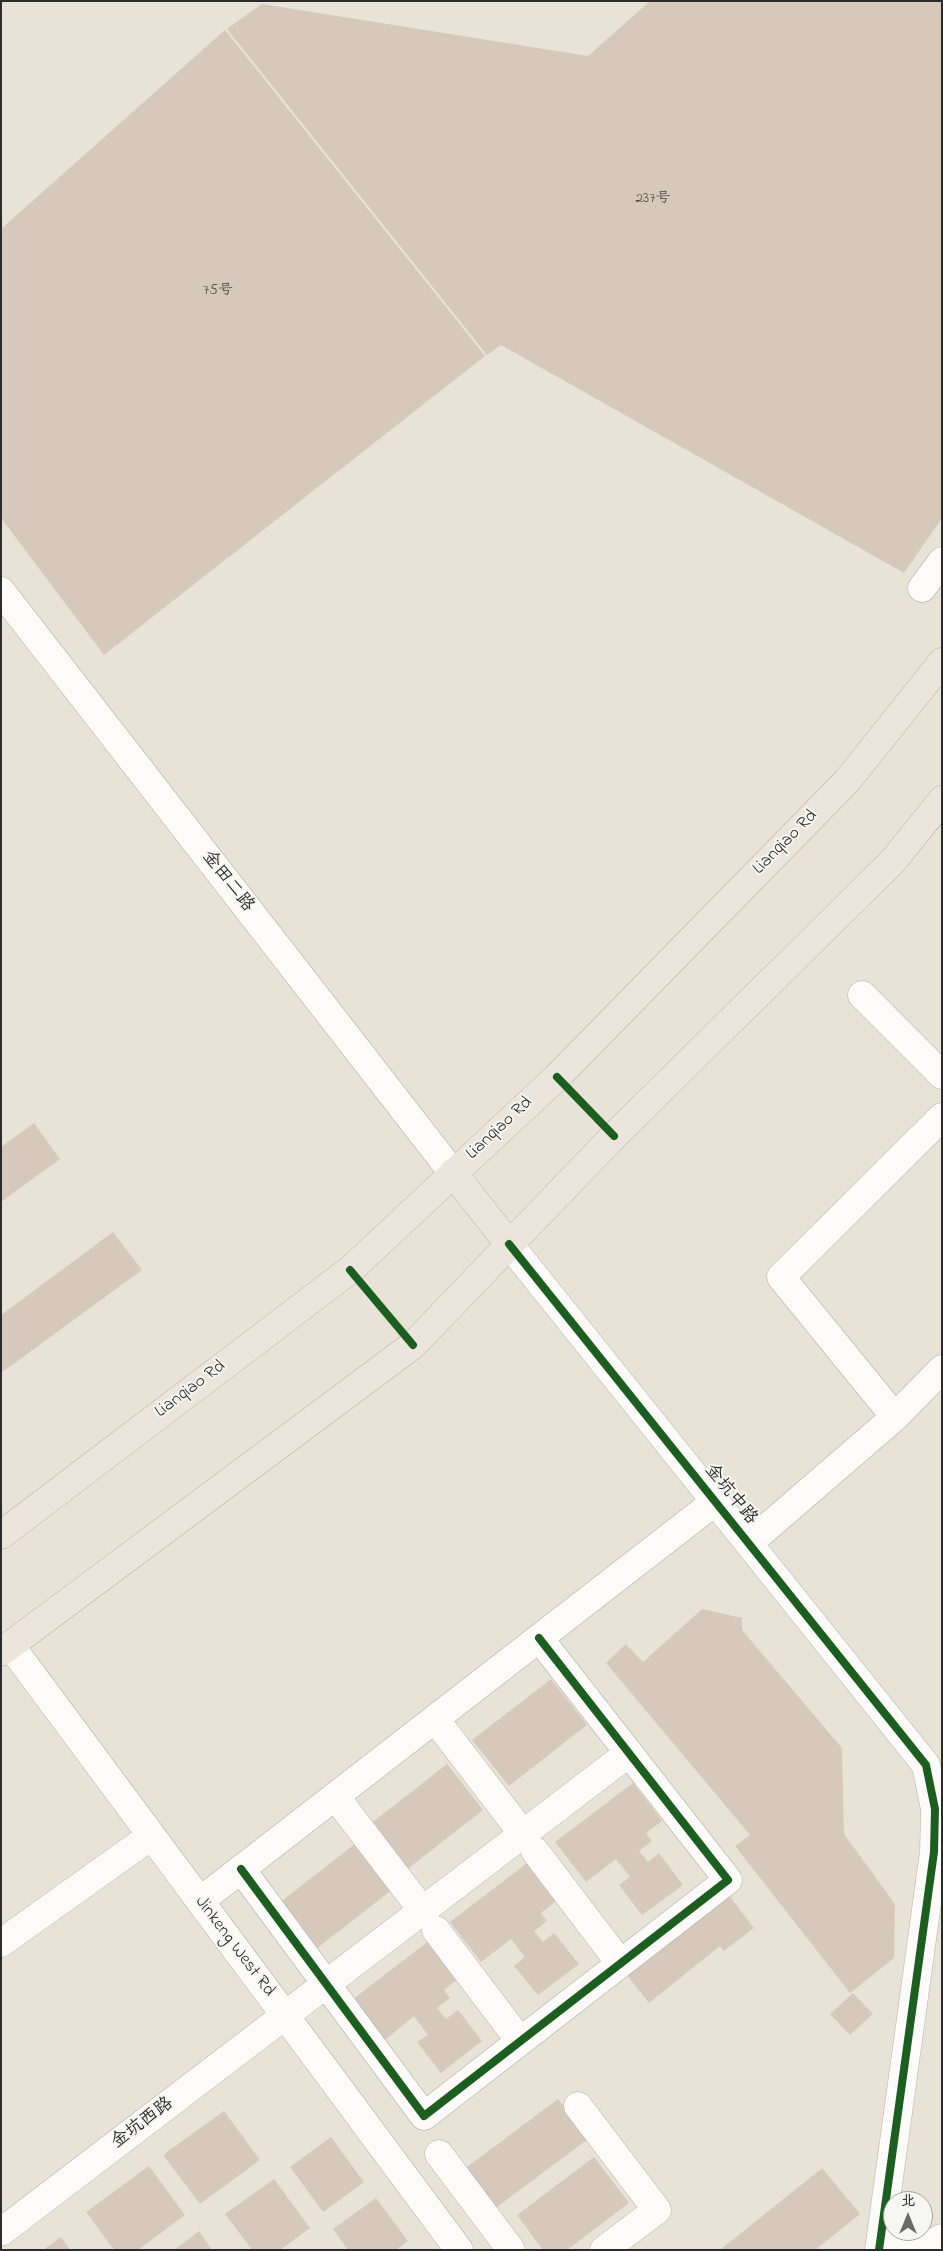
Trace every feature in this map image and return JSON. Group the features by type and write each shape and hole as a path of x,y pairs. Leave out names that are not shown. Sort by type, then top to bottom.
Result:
{"main road":[{"name":"Lianqiao Rd","path":"1,1535 350,1270 557,1076 847,782 942,662"},
{"path":"6,1648 413,1345 614,1136 894,861 942,800"},
{"path":"453,1173 509,1244"}],"street":[{"path":"922,588 942,561"},
{"name":"金田二路","path":"1,591 453,1173"},
{"path":"862,995 942,1075"},
{"path":"894,1417 781,1277 942,1117"},
{"name":"金坑中路","path":"509,1244 749,1543 934,1759"},
{"path":"749,1543 894,1417 942,1369"},
{"path":"200,1900 716,1501"},
{"path":"241,1869 424,2116 728,1880 539,1638"},
{"name":"Jinkeng West Rd","path":"6,1648 152,1836 459,2250"},
{"path":"435,1718 620,1963"},
{"name":"金坑西路","path":"1,2232 326,1984 430,1920 529,1843 629,1753"},
{"path":"880,2250 934,1852 934,1759"},
{"path":"335,1796 520,2041"},
{"path":"1,1943 152,1836"},
{"path":"578,2106 657,2210 604,2250"},
{"path":"438,2154 511,2250"},
{"path":"896,2250 928,2245 942,2238"}],"building":[{"path":"650,1 942,1 942,518 904,573 501,345 487,355 227,29 262,4 588,56"},
{"path":"225,30 485,356 104,655 1,518 1,229"},
{"path":"34,1123 60,1159 1,1202 1,1147"},
{"path":"113,1232 142,1270 1,1373 1,1315"},
{"path":"702,1609 742,1618 742,1630 842,1748 844,1834 895,1904 894,1958 850,1993 735,1846 750,1835 606,1663 626,1644 643,1662"},
{"path":"551,1679 587,1725 509,1786 472,1740"},
{"path":"447,1764 483,1810 405,1871 369,1825"},
{"path":"633,1783 662,1821 646,1833 652,1841 639,1851 648,1862 659,1853 683,1885 642,1915 619,1885 630,1877 616,1859 586,1882 555,1842"},
{"path":"356,1843 393,1889 315,1950 278,1904"},
{"path":"527,1863 556,1901 541,1913 547,1921 534,1931 543,1942 554,1933 579,1964 538,1995 514,1966 525,1957 511,1939 481,1962 450,1922"},
{"path":"728,1894 754,1928 724,1951 720,1946 649,2003 626,1974"},
{"path":"430,1940 459,1978 444,1990 450,1998 437,2008 446,2019 458,2010 482,2041 441,2073 417,2042 428,2035 414,2016 385,2040 353,1999"},
{"path":"853,1993 873,2014 850,2035 830,2014"},
{"path":"558,2099 588,2139 493,2210 463,2170"},
{"path":"224,2111 260,2160 200,2204 163,2155"},
{"path":"331,2137 364,2182 323,2212 290,2167"},
{"path":"594,2157 629,2203 567,2250 543,2250 517,2215"},
{"path":"149,2166 185,2215 138,2250 114,2250 86,2212"},
{"path":"822,2168 860,2214 815,2250 720,2250"},
{"path":"274,2179 310,2228 280,2250 252,2250 225,2214"},
{"path":"376,2198 408,2241 396,2250 348,2250 333,2229"},
{"path":"199,2231 212,2250 174,2250"},
{"path":"61,2237 70,2250 43,2250"}],"cycle path":[{"path":"557,1077 614,1136"},
{"path":"509,1244 926,1765 935,1809 934,1852 879,2250"},
{"path":"350,1270 413,1345"},
{"path":"241,1869 424,2116 728,1880 539,1638"}]}
